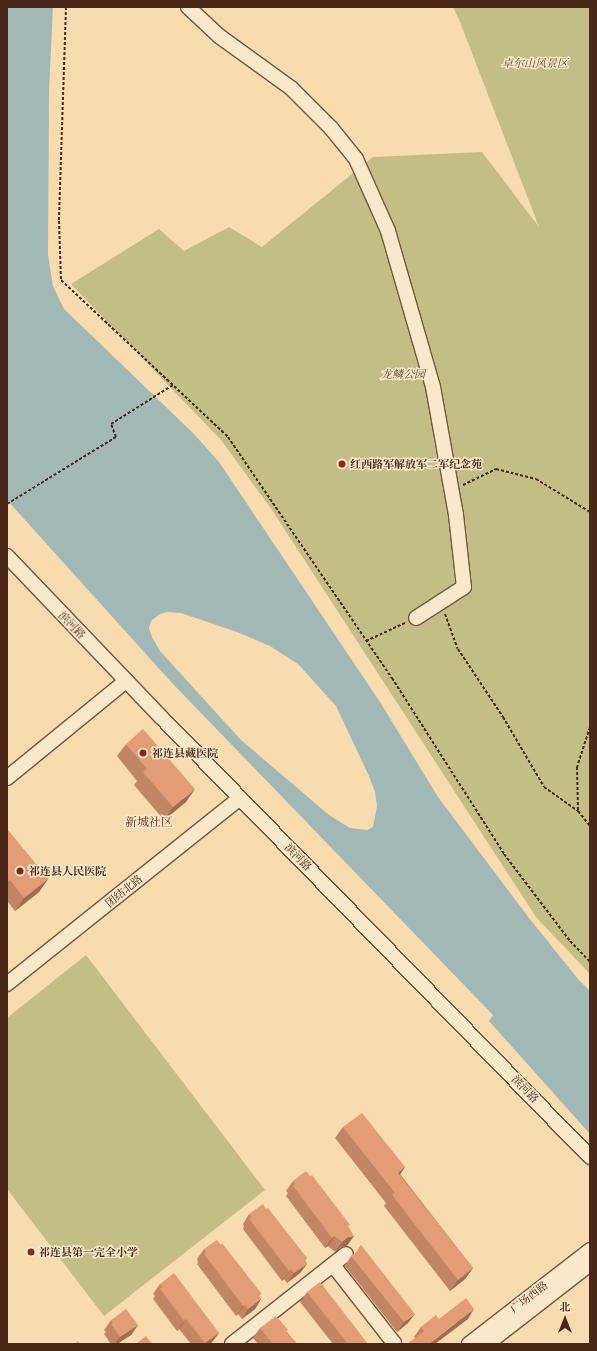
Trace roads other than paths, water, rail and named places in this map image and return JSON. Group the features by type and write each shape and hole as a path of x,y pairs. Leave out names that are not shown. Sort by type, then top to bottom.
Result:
{"street":[{"path":"188,7 219,36 276,76 306,101 331,128 356,159 388,231 433,387 451,491 464,587 416,618"},
{"name":"滨河路","path":"7,556 126,681 590,1157"},
{"path":"7,778 126,681"},
{"name":"团结北路","path":"8,982 240,798"},
{"name":"广场西路","path":"468,1344 590,1250"},
{"path":"232,1344 346,1254"},
{"name":"广场西路","path":"486,1344 590,1264"},
{"path":"333,1265 394,1343 393,1344"}],"water":[{"path":"7,7 53,7 49,91 48,255 53,286 64,309 193,433 219,462 380,702 438,797 529,918 578,979 590,991 590,1134 489,1021 493,1015 172,683 7,500","holes":["167,612 181,613 237,632 270,646 298,664 336,706 375,792 377,806 373,827 367,830 350,828 329,815 241,740 160,651 149,628 151,621 160,614"]}],"place":[{"name":"红西路军解放军二军纪念苑","path":"342,464"},
{"name":"祁连县藏医院","path":"143,753"},
{"name":"祁连县人民医院","path":"20,871"},
{"name":"祁连县第一完全小学","path":"31,1252"}],"district":[{"name":"新城社区","path":"149,822"}],"park label":[{"name":"卓尔山风景区","path":"535,63"},
{"name":"龙鳞公园","path":"403,374"}]}
